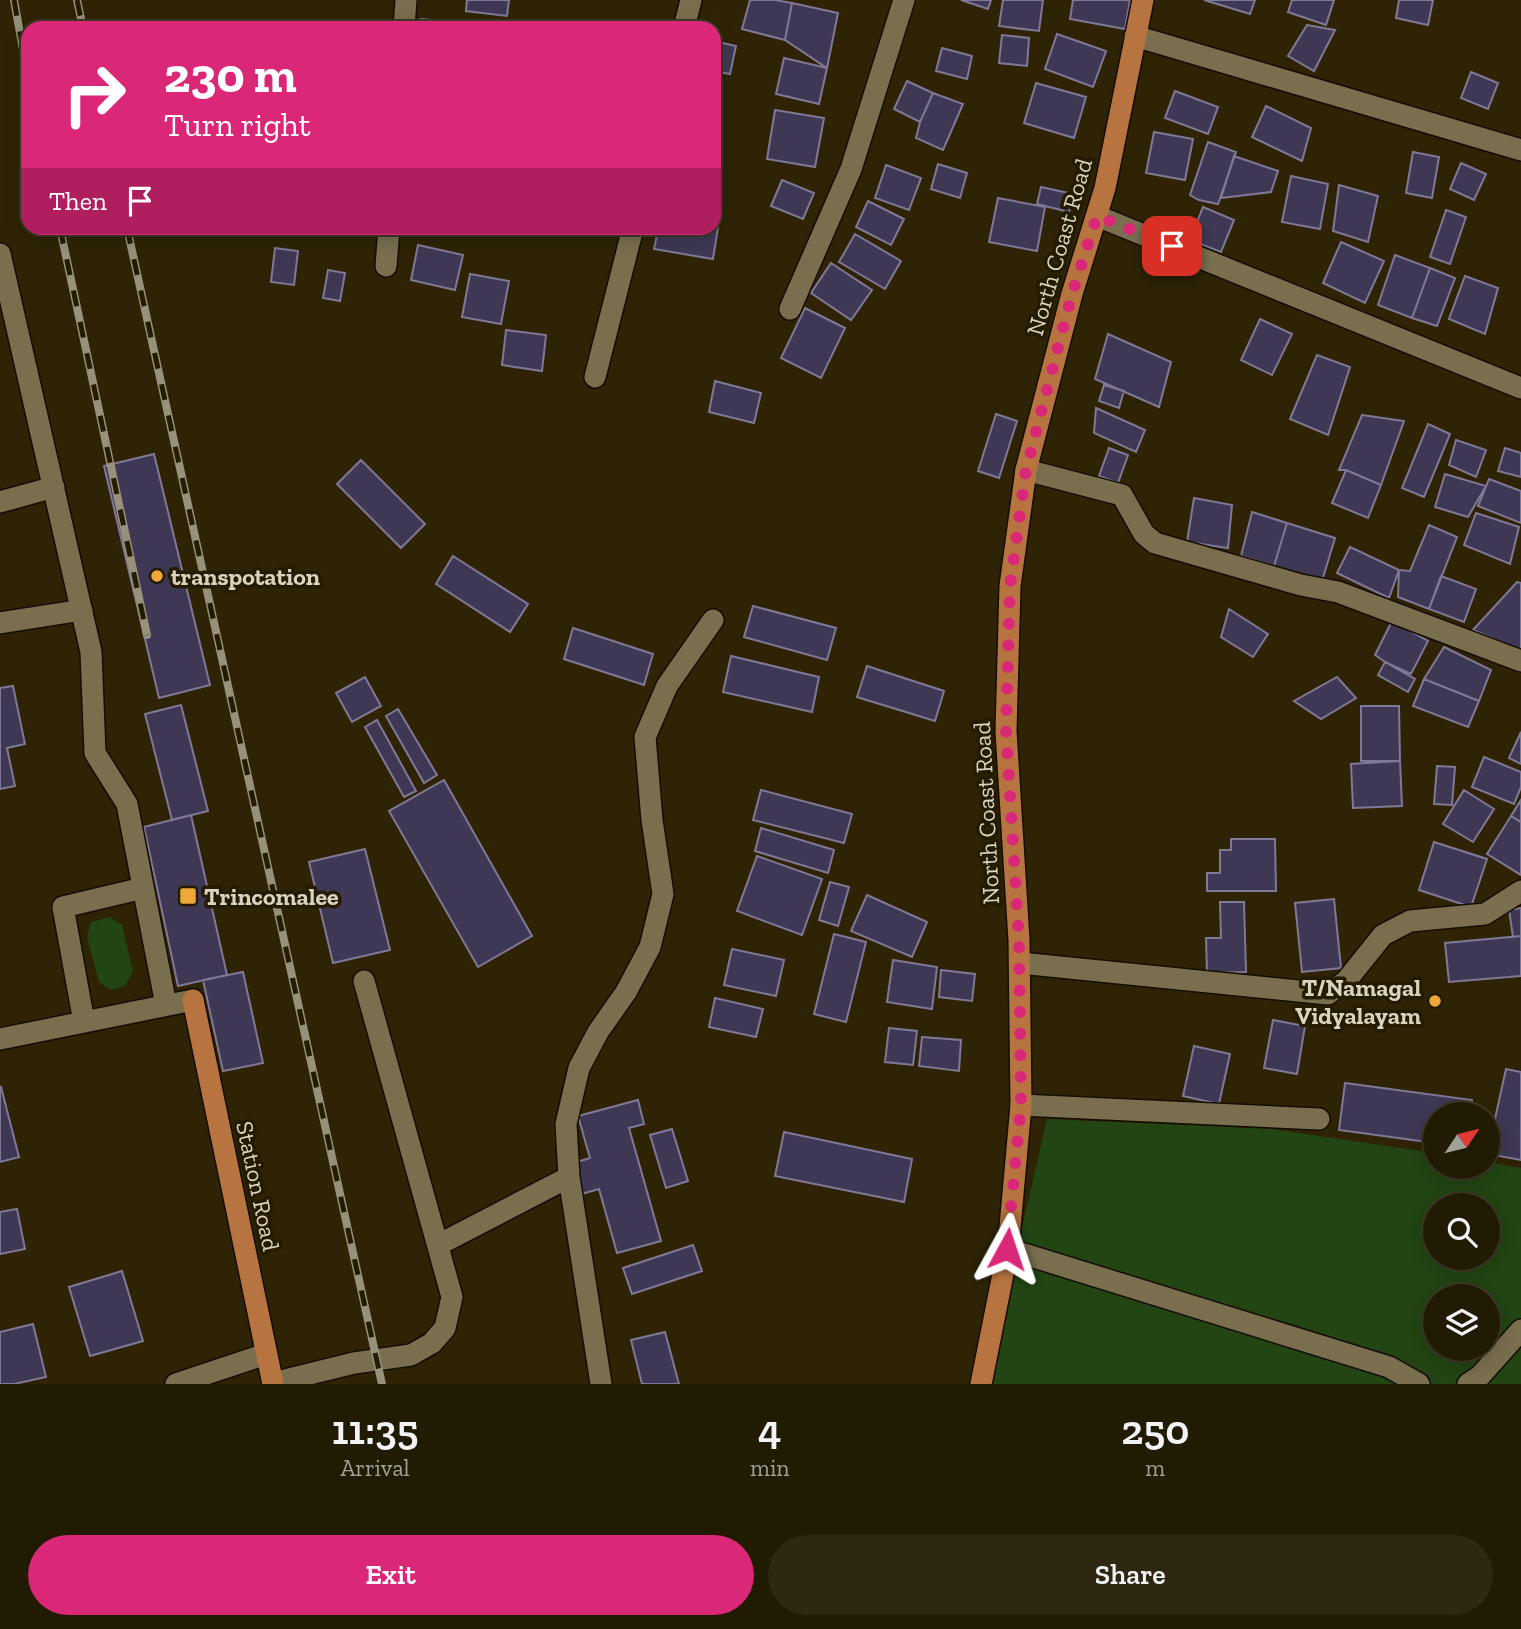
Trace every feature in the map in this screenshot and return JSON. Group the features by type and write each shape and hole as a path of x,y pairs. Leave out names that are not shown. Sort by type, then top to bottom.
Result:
{"main road":[{"name":"North Coast Road","path":"981,1384 1007,1249 1021,1105 1020,963 1006,731 1010,586 1026,470 1072,294 1105,188 1143,0"},
{"name":"Station Road","path":"193,1000 273,1383"}],"street":[{"path":"404,21 406,0"},
{"path":"686,21 691,0"},
{"path":"790,309 851,169 904,0"},
{"path":"1135,36 1521,150"},
{"path":"1097,216 1521,387"},
{"path":"386,266 388,235"},
{"path":"595,377 631,235"},
{"path":"0,254 91,652 95,753 127,804 166,1005"},
{"path":"1026,470 1122,495 1144,534 1155,543 1301,585 1338,592 1521,661"},
{"path":"0,502 54,487"},
{"path":"0,623 82,610"},
{"path":"601,1384 569,1177 566,1124 579,1068 650,947 663,894 652,820 645,737 667,686 713,620"},
{"path":"84,1022 63,907 144,888"},
{"path":"1020,963 1328,995 1346,981 1383,935 1410,921 1485,914 1521,891"},
{"path":"273,1383 354,1363 411,1355 432,1343 445,1328 452,1297 364,981"},
{"path":"0,1039 193,1000"},
{"path":"1021,1105 1319,1119"},
{"path":"438,1245 569,1177"},
{"path":"1007,1249 1389,1367 1419,1384"},
{"path":"1468,1384 1480,1376 1521,1330"},
{"path":"176,1384 266,1354"}],"green space":[{"path":"110,917 122,925 133,971 125,986 111,990 99,982 87,937 91,922"},
{"path":"1047,1119 1271,1129 1423,1151 1423,1180 1500,1180 1500,1164 1521,1168 1521,1384 986,1384"}],"building":[{"path":"467,0 509,0 507,16 466,11"},
{"path":"750,0 792,3 785,40 742,29"},
{"path":"961,0 991,0 988,9"},
{"path":"1003,0 1043,0 1039,31 999,26"},
{"path":"1073,0 1130,0 1125,29 1070,19"},
{"path":"1204,0 1255,0 1250,14"},
{"path":"1292,0 1334,0 1326,25 1288,12"},
{"path":"1399,0 1433,0 1428,25 1396,18"},
{"path":"792,3 838,13 827,68 785,40"},
{"path":"1307,25 1335,30 1314,71 1288,56"},
{"path":"1057,34 1106,51 1093,87 1045,69"},
{"path":"1002,35 1029,38 1027,66 999,63"},
{"path":"721,43 736,46 730,74 721,72"},
{"path":"942,48 972,56 967,79 936,71"},
{"path":"784,58 827,68 819,104 776,94"},
{"path":"1471,72 1498,83 1488,109 1461,98"},
{"path":"907,81 933,93 920,122 894,109"},
{"path":"1036,83 1086,97 1074,138 1024,123"},
{"path":"1175,91 1218,107 1208,134 1165,118"},
{"path":"933,93 963,104 943,150 916,138"},
{"path":"1266,106 1311,128 1302,161 1252,137"},
{"path":"775,110 824,118 815,167 767,159"},
{"path":"1154,132 1193,139 1185,180 1146,173"},
{"path":"1208,142 1236,152 1218,204 1190,195"},
{"path":"1413,152 1439,157 1432,198 1406,193"},
{"path":"1234,156 1278,171 1271,192 1221,198"},
{"path":"1461,163 1486,174 1474,200 1450,189"},
{"path":"938,164 967,173 960,198 931,189"},
{"path":"886,165 921,178 909,210 875,198"},
{"path":"1291,176 1328,184 1320,229 1282,222"},
{"path":"782,180 814,193 803,219 771,206"},
{"path":"1339,185 1378,196 1368,242 1333,231"},
{"path":"1041,187 1073,194 1069,212 1037,204"},
{"path":"998,198 1045,207 1037,251 989,242"},
{"path":"868,201 904,219 891,245 856,227"},
{"path":"1203,207 1234,220 1221,252 1190,240"},
{"path":"1446,210 1466,217 1450,264 1430,257"},
{"path":"855,234 901,261 885,289 839,262"},
{"path":"657,235 717,235 713,259 654,249"},
{"path":"1341,242 1384,261 1365,303 1323,283"},
{"path":"418,245 463,255 455,290 411,280"},
{"path":"275,248 298,251 294,285 271,282"},
{"path":"1395,255 1430,268 1412,318 1378,305"},
{"path":"831,263 872,290 851,320 811,293"},
{"path":"1430,268 1455,278 1437,326 1412,318"},
{"path":"328,270 345,273 340,301 323,298"},
{"path":"470,274 509,281 501,324 462,317"},
{"path":"1465,276 1498,288 1485,334 1449,319"},
{"path":"805,308 845,328 821,378 781,358"},
{"path":"1260,319 1292,334 1272,375 1241,360"},
{"path":"506,330 546,335 542,371 502,365"},
{"path":"1108,334 1171,362 1159,407 1095,379"},
{"path":"1317,355 1350,367 1328,435 1290,419"},
{"path":"715,381 761,393 754,423 709,412"},
{"path":"1104,385 1124,391 1119,408 1099,401"},
{"path":"1096,408 1145,430 1136,452 1094,433"},
{"path":"996,414 1017,421 999,478 978,471"},
{"path":"1362,415 1404,421 1381,485 1346,470 1339,470"},
{"path":"1428,424 1450,434 1424,497 1402,488"},
{"path":"1456,440 1486,450 1476,477 1449,465"},
{"path":"1109,448 1128,455 1118,483 1099,476"},
{"path":"1505,448 1521,453 1521,477 1498,471"},
{"name":"transpotation","path":"154,454 210,685 159,698 104,466"},
{"path":"361,460 425,524 401,548 337,484"},
{"path":"1346,470 1381,485 1368,518 1332,503"},
{"path":"1445,474 1486,486 1468,517 1435,507"},
{"path":"1489,479 1521,491 1521,523 1478,506"},
{"path":"1194,498 1232,505 1228,548 1187,542"},
{"path":"1252,512 1287,523 1274,566 1241,556"},
{"path":"1476,513 1519,527 1510,564 1464,545"},
{"path":"1287,523 1335,538 1322,581 1274,566"},
{"path":"1429,525 1457,537 1429,609 1398,597 1399,570 1410,571"},
{"path":"1350,547 1399,570 1389,598 1337,573"},
{"path":"453,556 528,604 510,632 436,584"},
{"path":"1441,576 1476,589 1464,622 1429,609"},
{"path":"1517,582 1521,583 1521,651 1473,630"},
{"path":"753,606 836,628 827,660 744,637"},
{"path":"1229,609 1268,634 1253,657 1221,637"},
{"path":"1392,621 1428,641 1411,674 1375,655"},
{"path":"573,628 653,654 644,685 564,659"},
{"path":"1444,647 1491,670 1479,701 1424,679"},
{"path":"731,656 819,677 812,712 723,692"},
{"path":"1385,662 1415,679 1408,692 1378,675"},
{"path":"867,666 944,691 935,721 857,697"},
{"path":"365,677 381,706 352,722 336,693"},
{"path":"1337,677 1356,698 1321,719 1294,701"},
{"path":"1424,679 1479,701 1468,727 1413,706"},
{"path":"13,686 25,744 7,748 15,786 0,789 0,688"},
{"path":"181,705 208,811 172,820 145,714"},
{"path":"1361,706 1399,706 1400,761 1361,761"},
{"path":"398,709 437,775 424,783 386,716"},
{"path":"377,720 416,791 404,797 365,727"},
{"path":"1521,732 1521,764 1509,758"},
{"path":"1484,757 1521,772 1521,787 1514,804 1472,787"},
{"path":"1400,761 1402,806 1353,808 1351,764"},
{"path":"1437,766 1455,767 1452,805 1434,804"},
{"path":"444,780 532,936 478,967 389,811"},
{"path":"761,790 852,814 844,843 753,820"},
{"path":"1464,790 1494,809 1473,842 1443,824"},
{"path":"1521,800 1521,822 1511,816"},
{"path":"191,815 227,975 178,986 144,827"},
{"path":"1511,816 1521,822 1521,875 1487,854"},
{"path":"761,828 834,850 828,873 755,851"},
{"path":"1231,839 1275,839 1276,891 1207,891 1207,873 1220,873 1220,850 1231,850"},
{"path":"1434,842 1487,859 1471,907 1419,890"},
{"path":"365,849 390,950 333,963 309,862"},
{"path":"757,856 822,879 802,935 737,911"},
{"path":"830,882 849,887 838,926 819,920"},
{"path":"867,895 927,922 912,957 851,931"},
{"path":"1334,899 1341,968 1302,972 1295,903"},
{"path":"1220,902 1244,902 1246,972 1207,973 1206,938 1221,938"},
{"path":"1521,908 1521,936 1513,937 1509,910"},
{"path":"834,934 866,942 846,1022 814,1014"},
{"path":"1521,936 1521,976 1449,982 1445,943"},
{"path":"732,949 784,960 776,996 724,985"},
{"path":"893,960 937,967 932,1009 887,1002"},
{"path":"941,970 975,974 972,1001 939,997"},
{"path":"243,972 263,1063 223,1071 203,980"},
{"path":"715,998 763,1009 756,1037 709,1027"},
{"path":"1273,1020 1305,1026 1297,1074 1264,1068"},
{"path":"889,1028 917,1031 913,1065 885,1062"},
{"path":"922,1037 961,1040 959,1071 919,1066"},
{"path":"1194,1046 1230,1054 1219,1104 1183,1096"},
{"path":"1506,1069 1521,1072 1521,1160 1500,1156 1499,1102"},
{"path":"1345,1083 1472,1100 1423,1102 1423,1141 1339,1130"},
{"path":"0,1088 19,1157 0,1162"},
{"path":"638,1100 644,1124 629,1128 661,1241 617,1253 599,1189 578,1195 570,1164 590,1158 578,1116"},
{"path":"672,1129 688,1181 666,1188 650,1135"},
{"path":"784,1132 912,1159 904,1202 775,1176"},
{"path":"17,1209 25,1249 0,1254 0,1212"},
{"path":"693,1245 702,1271 632,1294 623,1268"},
{"path":"122,1271 143,1341 90,1356 69,1287"},
{"path":"33,1324 46,1377 14,1384 0,1384 0,1332"},
{"path":"665,1332 679,1384 642,1384 631,1340"}],"railway":[{"path":"14,0 21,38"},
{"path":"77,0 82,21"},
{"path":"61,235 147,635"},
{"path":"129,235 382,1384"}],"place":[{"name":"transpotation","path":"157,576"},
{"name":"Trincomalee","path":"188,896"},
{"name":"T/Namagal Vidyalayam","path":"1435,1001"}],"route":[{"path":"1007,1249 1021,1105 1020,963 1006,731 1010,586 1026,470 1072,294 1097,216 1172,246"}]}
